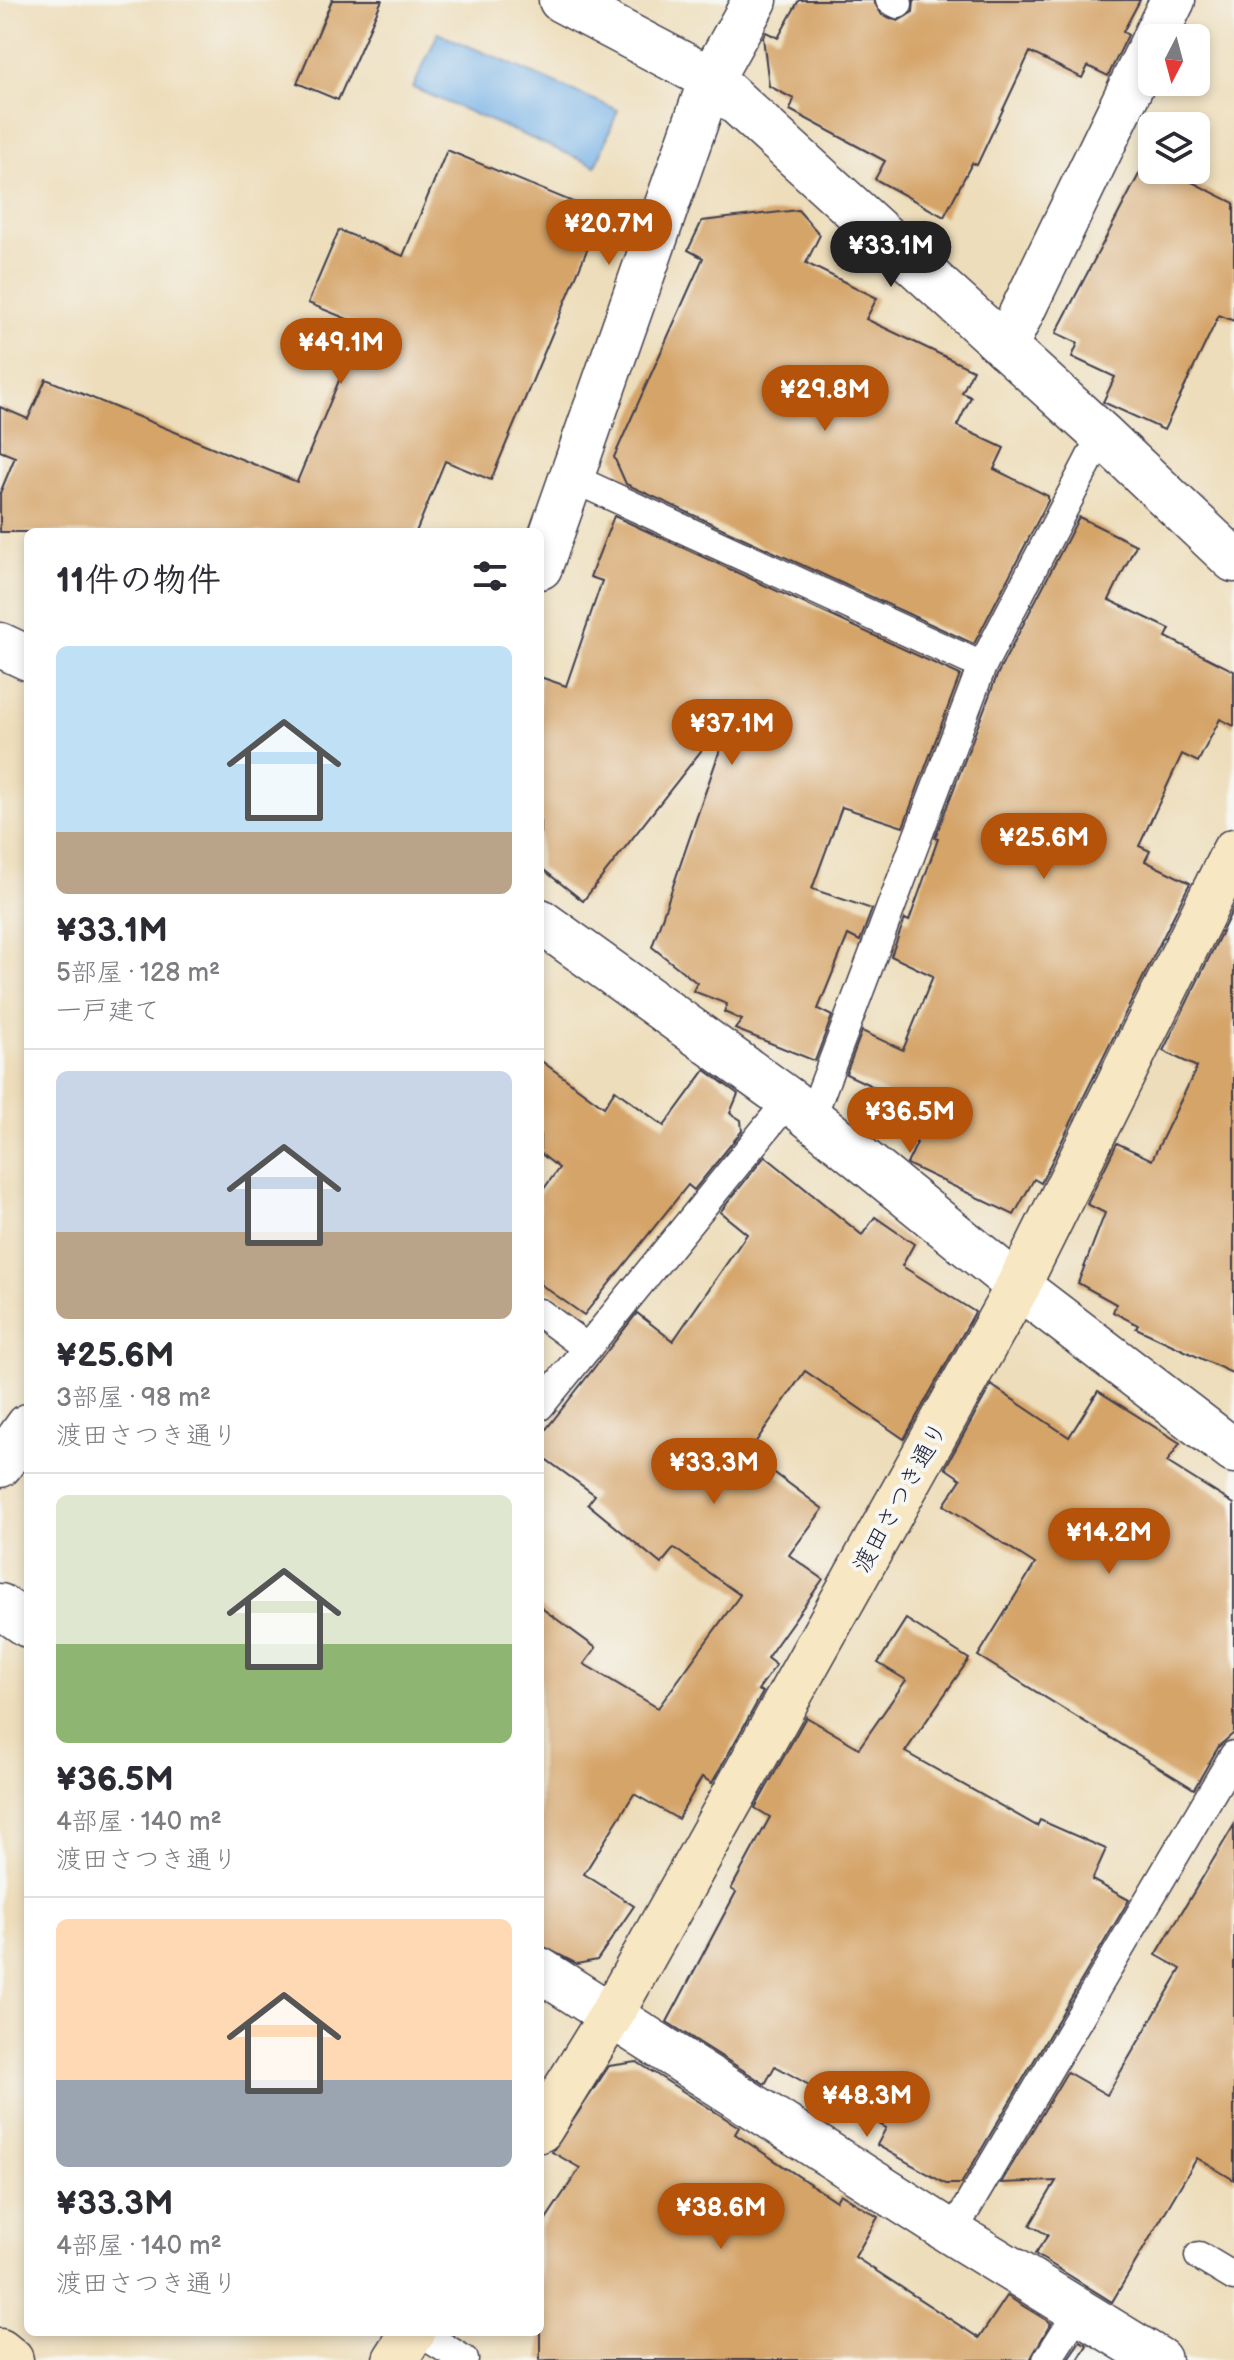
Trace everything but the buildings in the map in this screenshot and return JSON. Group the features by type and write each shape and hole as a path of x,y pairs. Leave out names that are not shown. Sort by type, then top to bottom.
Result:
{"street":[{"path":"561,0 711,79 1102,435 1234,560"},
{"path":"544,556 711,79 755,0"},
{"path":"1161,24 1173,0"},
{"path":"1005,347 1138,71"},
{"path":"0,645 24,656"},
{"name":"渡田さつき通り","path":"544,2124 610,2017 1018,1286 1234,851"},
{"path":"544,924 800,1109 1018,1286 1234,1451"},
{"path":"0,1465 24,1432"},
{"path":"0,1606 24,1622"},
{"path":"544,1973 952,2233 1159,2360"},
{"path":"395,2360 410,2336"},
{"path":"0,2351 11,2360"}],"lane":[{"path":"544,1401 587,1348 800,1109 982,666 1102,435"},
{"path":"572,478 982,666"},
{"path":"544,1316 587,1348"},
{"path":"952,2233 1234,1755"},
{"path":"1199,2256 1234,2277"},
{"path":"1047,2360 1080,2309"},
{"path":"425,2336 464,2360"}],"water":[{"path":"438,33 618,110 596,166 413,88"}]}
